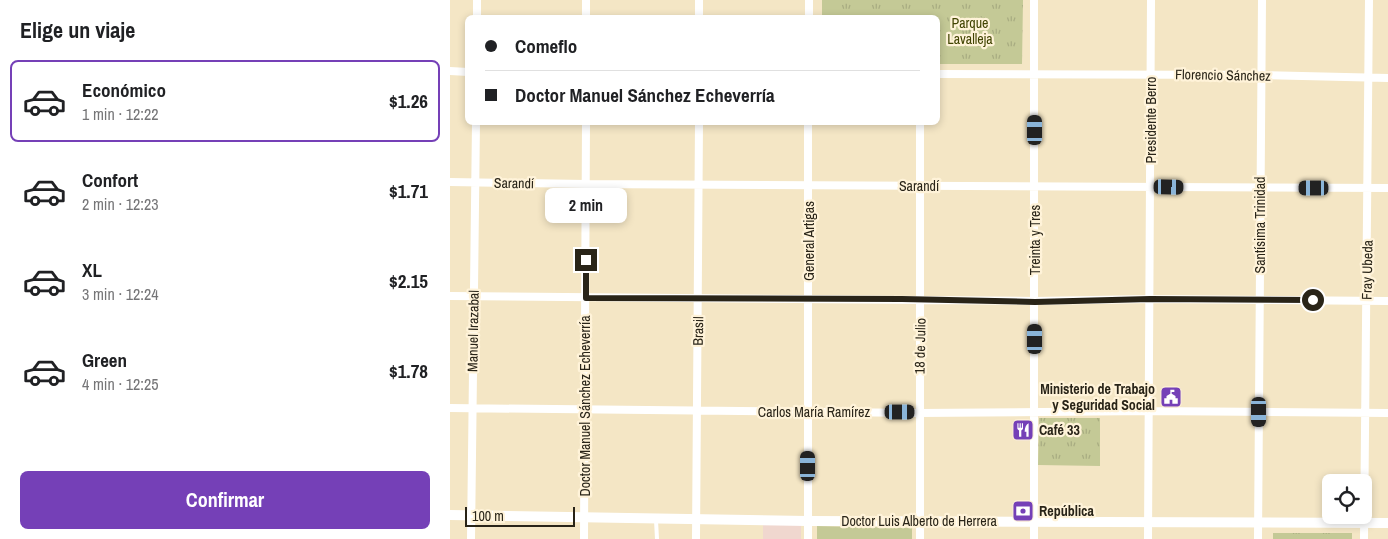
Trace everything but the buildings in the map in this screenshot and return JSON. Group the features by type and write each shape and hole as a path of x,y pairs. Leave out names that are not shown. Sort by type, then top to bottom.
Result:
{"street":[{"path":"477,0 477,15"},
{"path":"586,0 586,15"},
{"path":"699,15 700,0"},
{"path":"808,15 809,0"},
{"name":"Treinta y Tres","path":"1034,0 1034,539"},
{"name":"Presidente Berro","path":"1148,539 1152,0"},
{"name":"Santísima Trinidad","path":"1258,539 1262,0"},
{"name":"Fray Ubeda","path":"1364,474 1369,0"},
{"path":"450,71 465,72"},
{"name":"Florencio Sánchez","path":"940,74 1151,74 1388,78"},
{"name":"Manuel Irazabal","path":"471,539 476,125"},
{"name":"Doctor Manuel Sánchez Echeverría","path":"584,539 586,125"},
{"name":"Brasil","path":"696,539 699,125"},
{"name":"General Artigas","path":"808,125 808,539"},
{"name":"18 de Julio","path":"920,125 920,539"},
{"name":"Sarandí","path":"450,182 808,186 1388,188"},
{"path":"450,296 920,299 1035,302 1150,299 1388,301"},
{"name":"Carlos María Ramírez","path":"450,408 919,413 1149,411 1388,413"},
{"name":"Doctor Luis Alberto de Herrera","path":"450,515 807,521 1322,522"},
{"name":"Doctor Luis Alberto de Herrera","path":"1372,522 1388,523"},
{"name":"Fray Ubeda","path":"1364,524 1364,539"}],"lane":[{"path":"656,518 657,539"}],"shaded area":[{"path":"763,525 801,525 801,539 763,539"}],"green space":[{"name":"Parque Lavalleja","path":"822,0 1023,0 1022,64 940,64 940,15 822,15"},
{"path":"1039,418 1100,418 1100,466 1038,465"},
{"path":"817,526 912,528 912,539 817,539"},
{"path":"1273,533 1352,533 1352,539 1273,539"}],"place":[{"name":"Ministerio de Trabajo y Seguridad Social","path":"1171,397"},
{"name":"Café 33","path":"1023,430"},
{"name":"República","path":"1023,511"}],"route":[{"path":"586,260 586,298 902,299 1035,302 1150,299 1313,300"}]}
